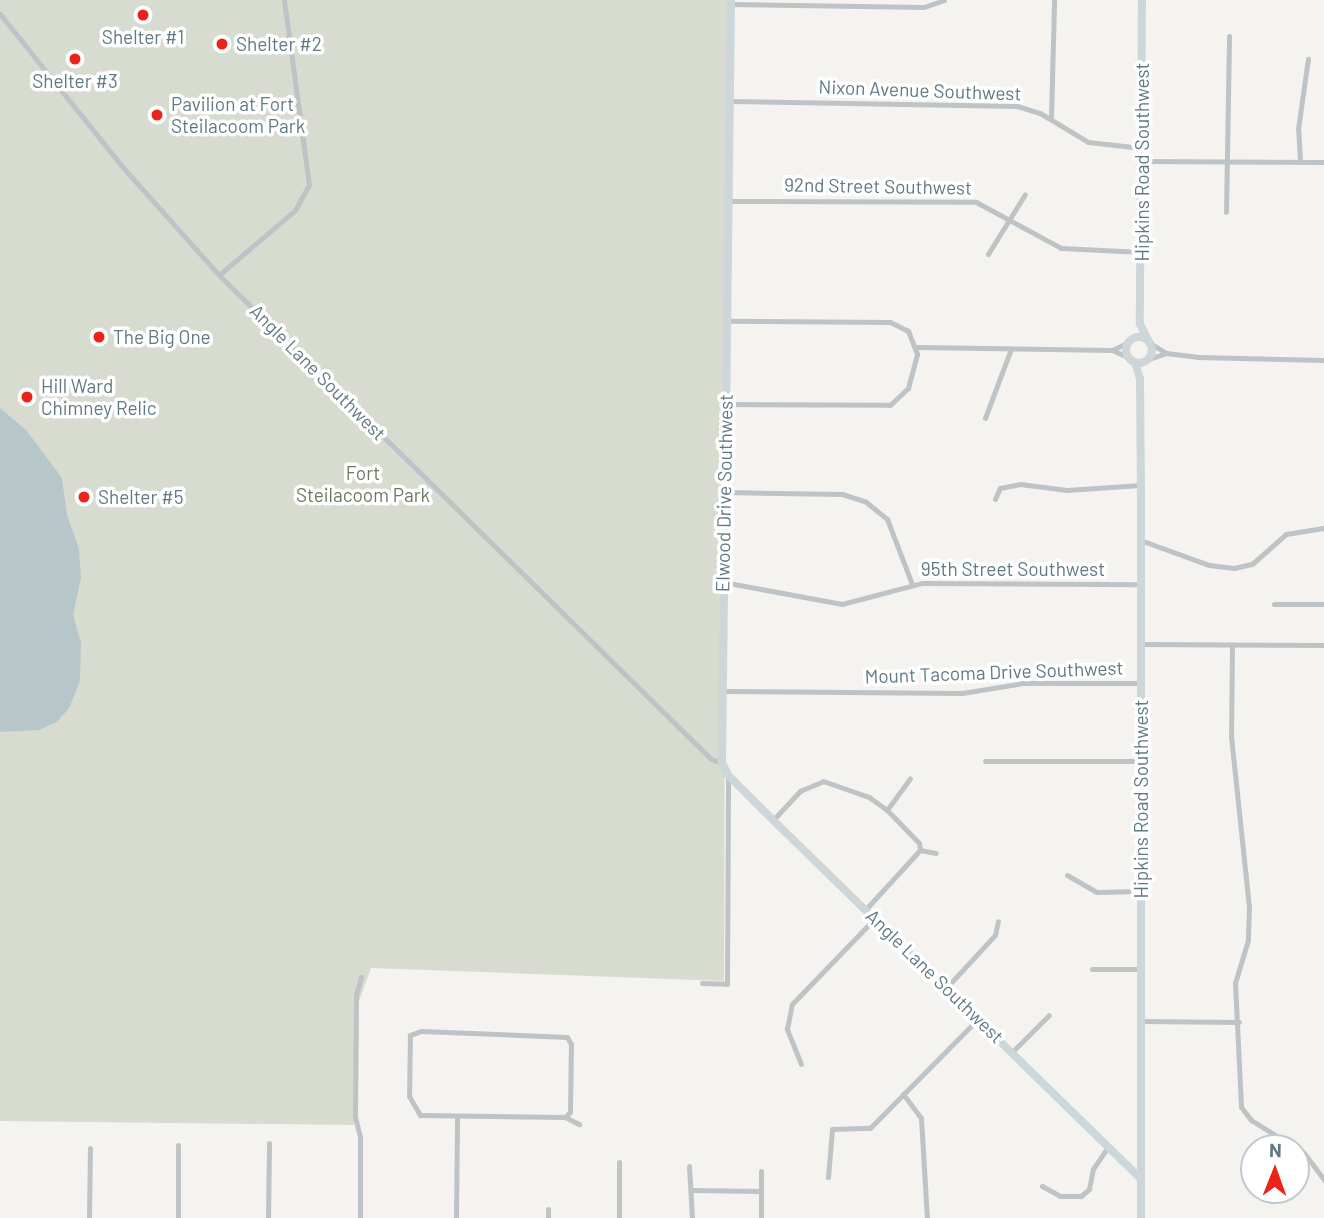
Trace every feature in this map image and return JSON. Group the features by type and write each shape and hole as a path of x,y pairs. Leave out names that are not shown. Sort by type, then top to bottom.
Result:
{"street":[{"path":"219,275 295,210 309,185 284,0"},
{"path":"731,2 924,7 944,0"},
{"path":"1051,118 1054,0"},
{"name":"Hipkins Road Southwest","path":"1140,379 1132,360 1131,341 1140,324 1142,0"},
{"name":"Elwood Drive Southwest","path":"702,983 727,984 728,775 722,763 722,691 731,2"},
{"name":"Angle Lane Southwest","path":"0,14 120,164 219,275 711,759 722,763"},
{"path":"1226,212 1229,36"},
{"path":"1300,162 1298,129 1308,59"},
{"name":"Nixon Avenue Southwest","path":"729,102 1001,105 1051,118 1088,142 1142,148"},
{"path":"1142,161 1324,162"},
{"path":"988,254 1025,194"},
{"name":"92nd Street Southwest","path":"729,201 976,202 1068,250 1142,252"},
{"path":"726,321 890,322 908,331 917,348 908,388 890,405 726,404"},
{"name":"Hipkins Road Southwest","path":"1140,324 1149,342 1147,360 1140,379 1141,1218"},
{"path":"917,348 1112,350 1131,341 1149,342 1166,353"},
{"path":"985,418 1012,349"},
{"path":"1112,350 1132,360 1147,360 1166,353 1324,360"},
{"path":"995,499 1000,488 1020,484 1059,490 1141,485"},
{"path":"725,492 842,494 866,502 887,519 912,584"},
{"path":"1140,540 1209,565 1234,568 1252,564 1286,534 1324,528"},
{"name":"95th Street Southwest","path":"723,582 842,604 912,584 1141,584"},
{"path":"1274,604 1324,604"},
{"name":"Mount Tacoma Drive Southwest","path":"1142,644 1324,645"},
{"path":"1232,645 1231,736 1249,908 1248,940 1235,983 1244,1112 1304,1153 1324,1180"},
{"name":"Mount Tacoma Drive Southwest","path":"722,691 962,693 1023,683 1141,683"},
{"path":"985,761 1140,761"},
{"name":"Angle Lane Southwest","path":"728,775 1140,1179"},
{"path":"887,810 910,778"},
{"path":"773,820 800,791 823,781 869,797 887,810 919,843 920,850"},
{"path":"920,850 936,853"},
{"path":"866,909 920,850"},
{"path":"1067,875 1097,892 1141,891"},
{"path":"801,1064 787,1029 792,1004 875,918"},
{"path":"946,988 995,935 998,921"},
{"path":"1092,969 1141,969"},
{"path":"360,1218 360,1137 355,1117 356,991 361,977"},
{"path":"1012,1052 1049,1015"},
{"path":"828,1177 831,1130 870,1128 978,1019"},
{"path":"1141,1021 1239,1022"},
{"path":"565,1117 570,1112 571,1044 567,1037 415,1032 410,1037 412,1108 425,1116 565,1117 579,1124"},
{"path":"903,1094 921,1118 927,1218"},
{"path":"456,1218 457,1117"},
{"path":"268,1218 269,1143"},
{"path":"178,1145 178,1218"},
{"path":"1042,1186 1060,1196 1080,1196 1088,1189 1093,1169 1108,1147"},
{"path":"89,1218 90,1148"},
{"path":"619,1162 619,1218"},
{"path":"690,1166 692,1218"},
{"path":"761,1171 761,1218"},
{"path":"692,1190 760,1191"},
{"path":"548,1209 548,1218"}],"green space":[{"name":"Fort Steilacoom Park","path":"0,0 727,0 724,981 371,968 356,1009 354,1125 0,1121"}],"shaded area":[{"path":"0,408 26,430 62,478 67,515 79,549 81,578 73,615 81,643 80,681 69,708 57,722 39,730 0,732"}],"place":[{"name":"Shelter #1","path":"143,15"},
{"name":"Shelter #2","path":"222,44"},
{"name":"Shelter #3","path":"75,59"},
{"name":"Pavilion at Fort Steilacoom Park","path":"157,115"},
{"name":"The Big One","path":"99,337"},
{"name":"Hill Ward Chimney Relic","path":"27,397"},
{"name":"Shelter #5","path":"84,497"}]}
